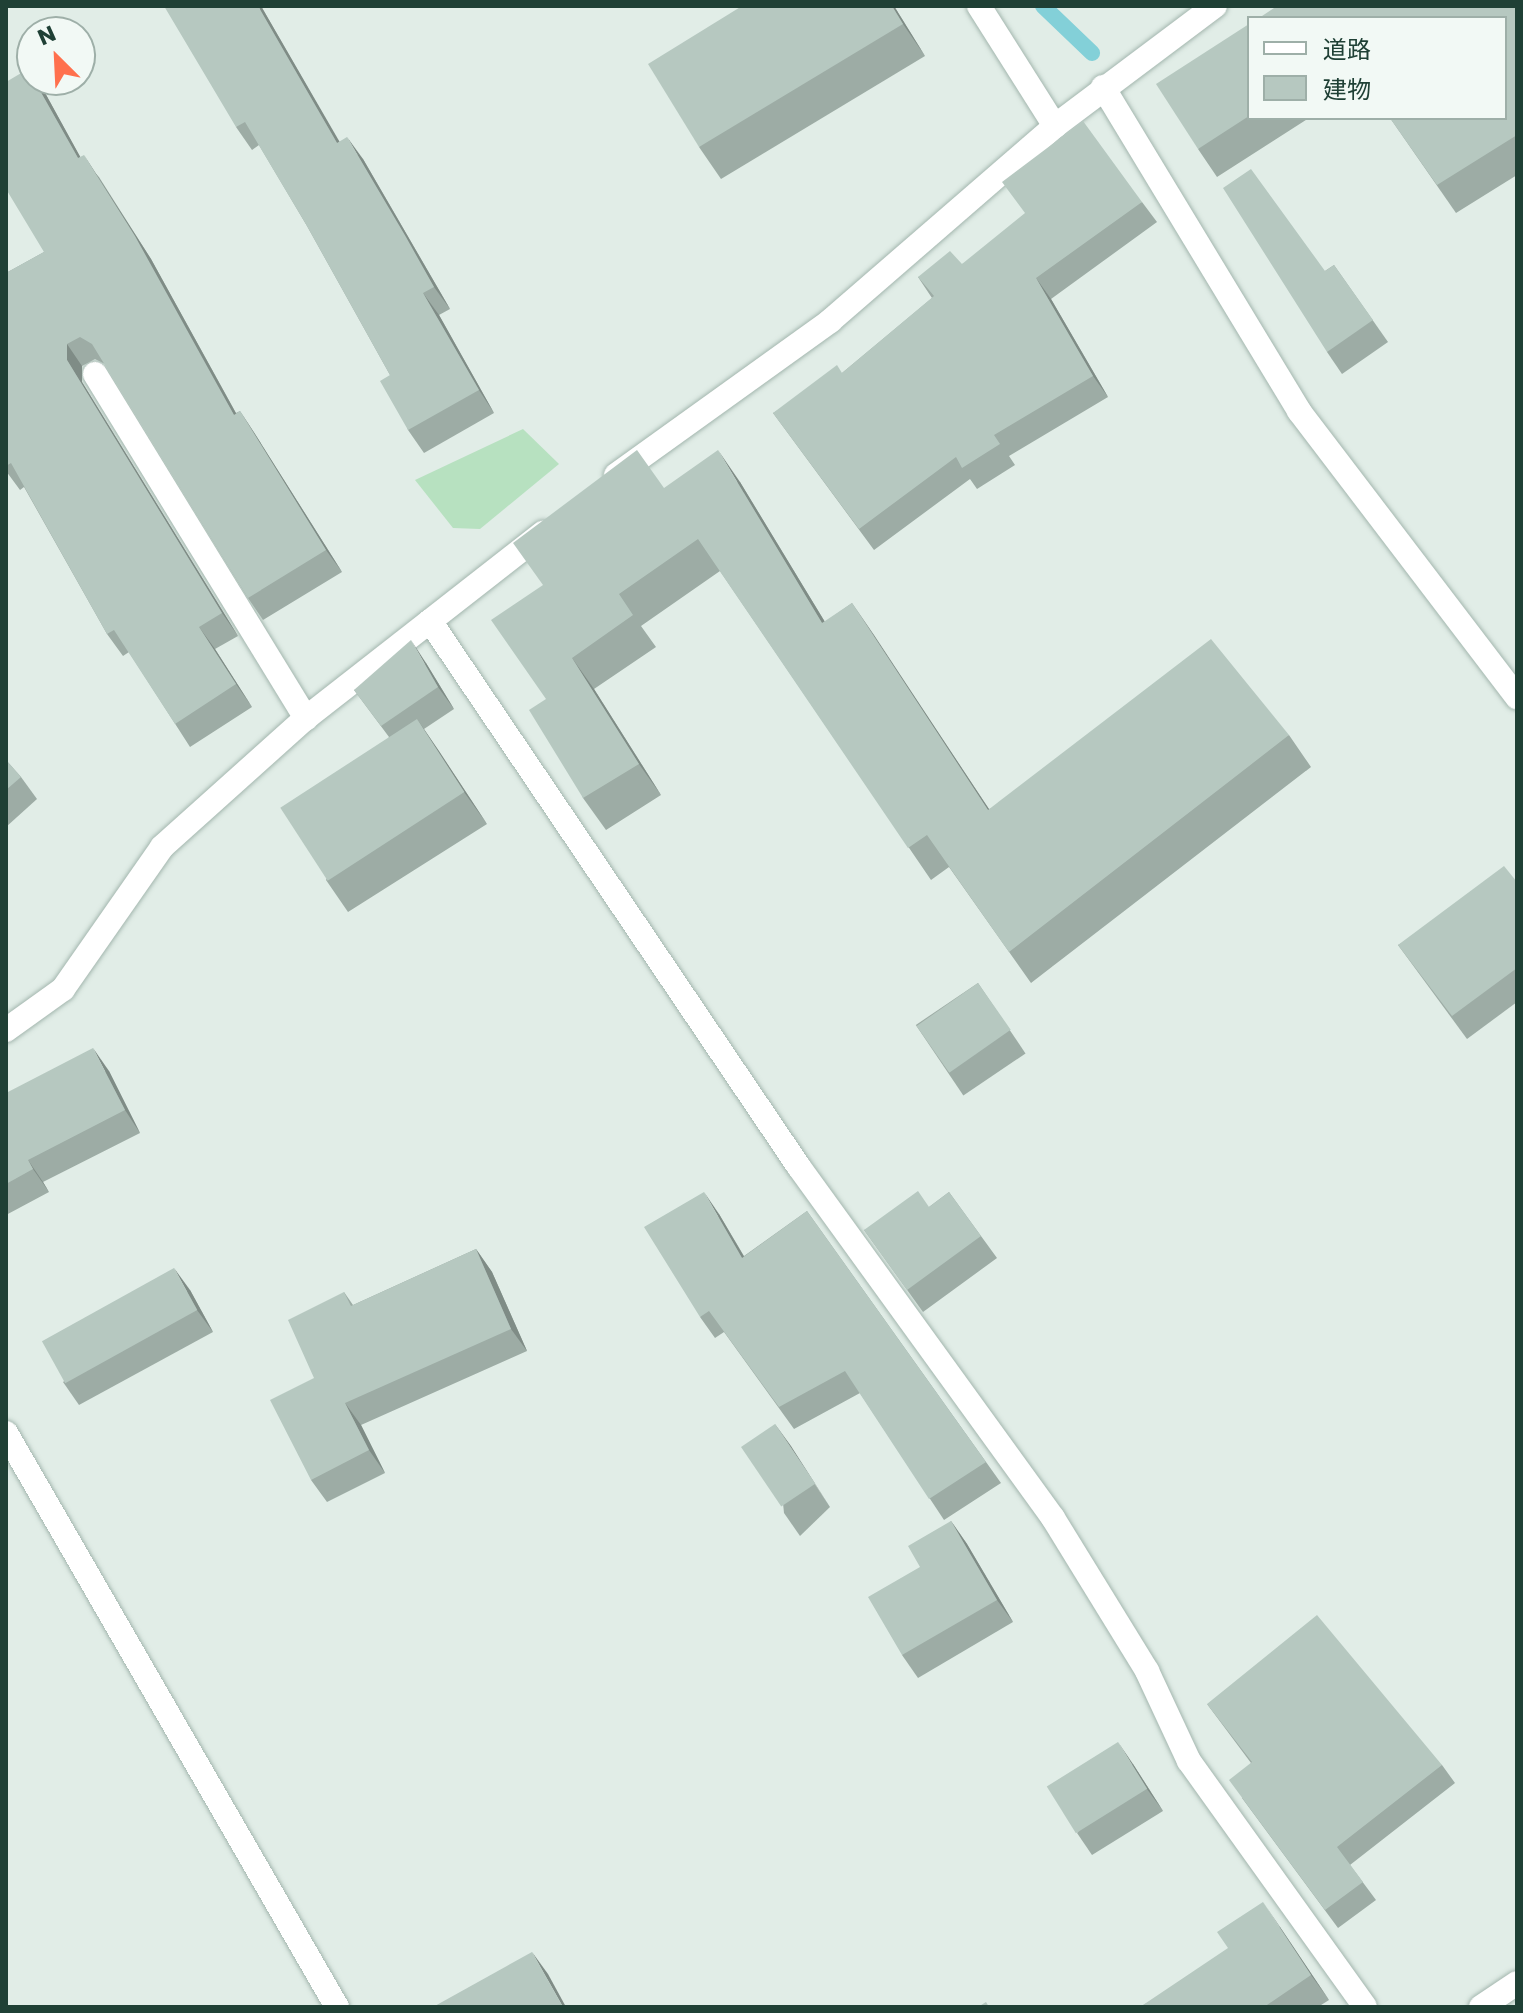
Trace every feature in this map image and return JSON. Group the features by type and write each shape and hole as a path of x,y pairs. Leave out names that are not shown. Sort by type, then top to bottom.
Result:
{"street":[{"path":"979,6 1055,126"},
{"path":"592,494 830,321 1055,126 1215,6"},
{"path":"1103,87 1299,411 1517,697"},
{"path":"95,374 306,718"},
{"path":"6,1030 63,989 162,847 306,718 567,514"},
{"path":"430,621 799,1167 1053,1518 1147,1671 1189,1761 1365,2007"},
{"path":"6,1433 337,2007"},
{"path":"1481,2007 1517,1983"}],"green space":[{"path":"523,429 559,464 480,529 453,528 415,480"}],"building":[{"path":"164,6 258,6 337,143 347,137 406,237 434,287 423,293 479,390 408,430 380,381 390,375 307,226 245,122 236,127"},
{"path":"742,6 892,6 903,24 699,147 648,64"},
{"path":"1277,6 1517,6 1517,135 1437,185 1391,120 1507,120 1507,16 1262,16"},
{"path":"1247,25 1247,117 1198,149 1156,84"},
{"path":"16,76 16,96 43,96 78,158 84,155 135,236 234,415 240,411 326,550 248,598 92,344 80,337 67,344 67,360 222,613 199,627 236,684 175,724 114,630 107,634 11,463 6,466 6,273 44,252 6,189 6,82"},
{"path":"1083,121 1142,202 1036,278 1093,376 994,435 1000,444 962,468 956,457 859,529 773,413 837,365 842,373 934,296 918,277 950,251 962,264 1025,213 1002,182"},
{"path":"1251,169 1325,271 1334,265 1373,320 1327,352 1223,188"},
{"path":"637,450 664,488 718,450 822,623 852,603 988,810 1211,639 1289,735 1009,952 927,835 908,848 698,539 619,594 633,615 572,658 639,764 583,798 529,710 546,699 491,620 543,585 513,543"},
{"path":"411,640 438,687 381,726 354,690"},
{"path":"417,719 464,792 328,881 280,808"},
{"path":"6,760 21,777 6,790"},
{"path":"1504,866 1517,882 1517,968 1452,1016 1398,945"},
{"path":"978,983 1011,1030 949,1073 917,1026"},
{"path":"93,1048 125,1110 28,1160 33,1169 6,1184 6,1093"},
{"path":"918,1191 929,1207 949,1192 981,1236 907,1290 864,1230"},
{"path":"704,1192 742,1258 807,1211 986,1462 929,1499 845,1371 779,1407 709,1311 700,1317 644,1227"},
{"path":"476,1249 511,1329 345,1403 369,1450 311,1480 270,1400 314,1378 288,1320 344,1292 351,1306"},
{"path":"174,1268 197,1310 65,1383 42,1341"},
{"path":"775,1424 815,1484 781,1507 741,1447"},
{"path":"951,1521 997,1600 902,1655 868,1597 920,1567 908,1546"},
{"path":"1317,1615 1442,1765 1337,1847 1363,1882 1325,1910 1229,1780 1252,1762 1207,1704"},
{"path":"1118,1742 1147,1789 1076,1833 1047,1787"},
{"path":"1263,1902 1311,1975 1264,2007 1140,2007 1228,1948 1217,1932"},
{"path":"532,1952 563,2007 433,2007"}],"waterway":[{"path":"1043,6 1092,53"}]}
